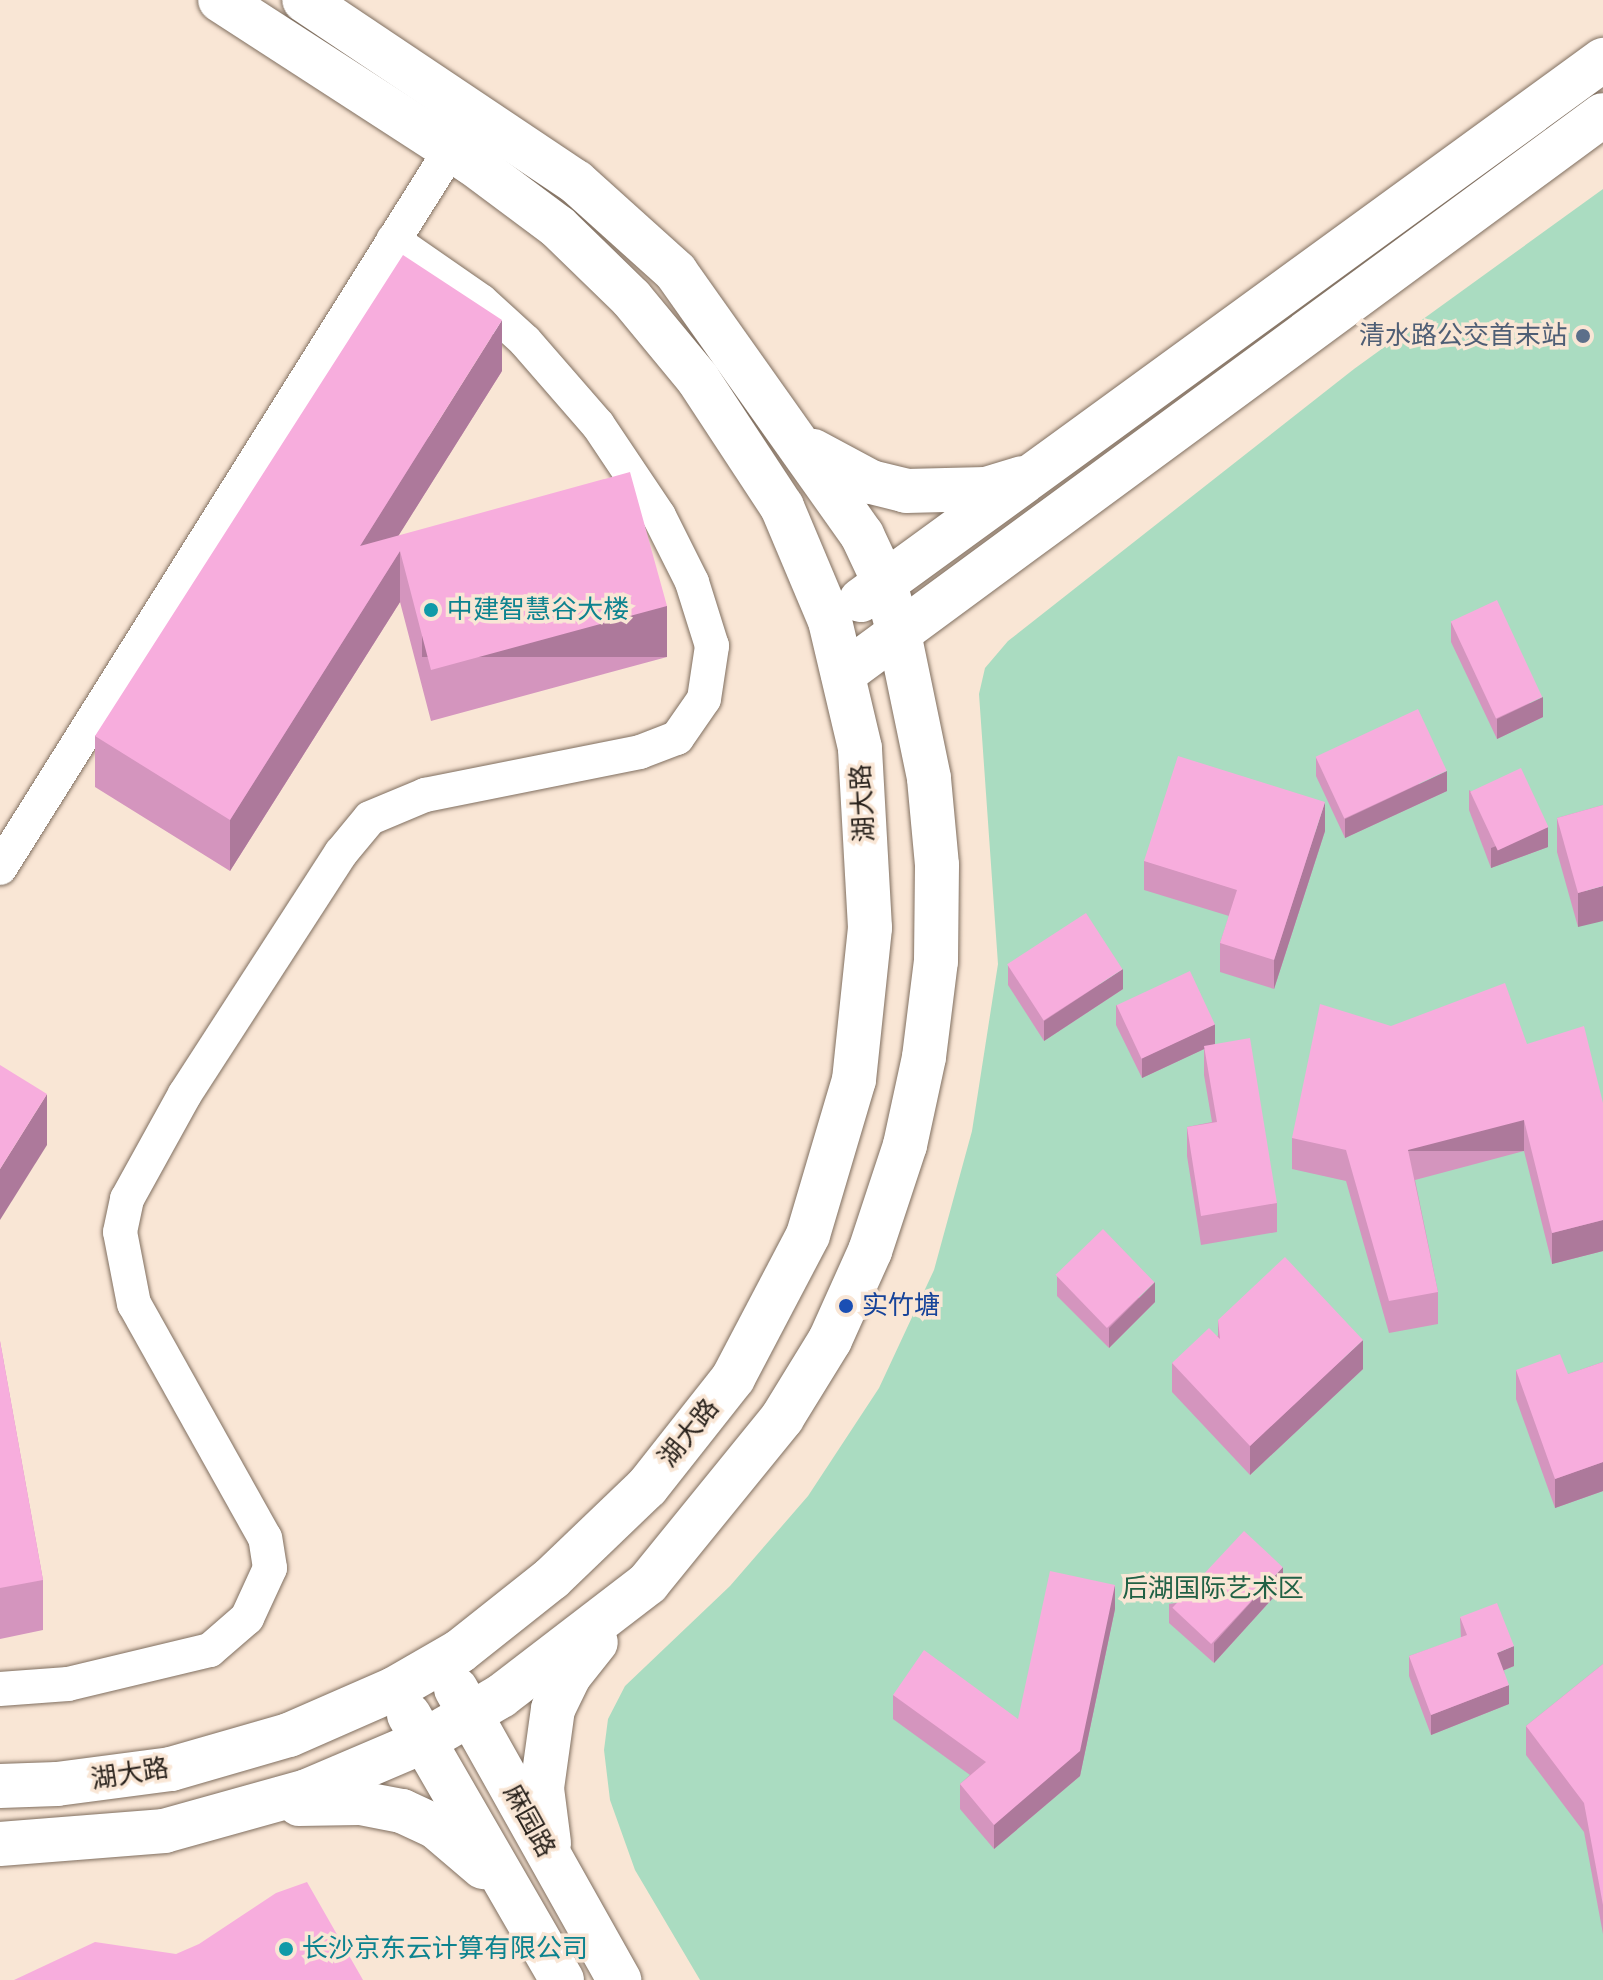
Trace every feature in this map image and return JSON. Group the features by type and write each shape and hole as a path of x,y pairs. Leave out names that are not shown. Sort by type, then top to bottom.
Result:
{"main road":[{"name":"湖大路","path":"0,1786 57,1784 171,1769 289,1735 394,1689 441,1662 552,1578 647,1487 733,1378 808,1235 854,1080 870,928 860,748 830,621 782,507 698,379 631,298 558,227 451,149 220,0"},
{"path":"304,0 576,182 676,272 839,495 885,584 917,705 937,865 936,961 924,1057 905,1145 870,1251 830,1340 782,1418 569,1676 553,1709 542,1788 545,1832 562,1879"},
{"path":"830,621 1065,454 1603,60"},
{"path":"843,674 1603,115"},
{"path":"800,441 844,470 906,491 986,489 1065,454"},
{"path":"917,705 919,654 931,627 979,574"},
{"path":"0,1844 164,1831 307,1791 424,1741 470,1714 575,1643 648,1583"},
{"name":"麻园路","path":"441,1662 619,1980"},
{"name":"麻园路","path":"394,1689 562,1980"},
{"path":"253,1806 360,1803 402,1811 436,1827 467,1850 523,1912"}],"street":[{"path":"0,868 451,149"},
{"path":"0,1689 68,1684 210,1650 247,1618 270,1568 265,1538 134,1304 120,1232 127,1199 185,1094 341,853 370,818 425,795 640,752 677,738 704,699 712,646 692,582 659,516 598,425 514,331 393,240"}],"green space":[{"name":"后湖国际艺术区","path":"1603,189 1603,1980 700,1980 635,1870 610,1800 604,1750 608,1719 625,1686 730,1586 808,1496 879,1388 934,1270 972,1131 998,964 979,694 985,668 1008,641 1354,369"}],"building":[{"name":"中建智慧谷大楼","path":"403,255 502,320 360,546 630,472 667,606 431,670 400,551 230,820 95,736"},
{"path":"1497,600 1542,697 1496,719 1451,622"},
{"path":"1418,709 1447,771 1344,818 1316,757"},
{"path":"1178,756 1325,802 1274,960 1220,943 1237,890 1144,861"},
{"path":"1521,768 1548,827 1498,851 1470,792"},
{"path":"1603,805 1603,886 1578,893 1557,818"},
{"path":"1086,913 1122,969 1044,1020 1007,964"},
{"path":"1190,971 1215,1024 1142,1059 1117,1005"},
{"path":"1505,983 1527,1044 1584,1026 1603,1103 1603,1220 1552,1233 1524,1120 1408,1150 1438,1292 1389,1301 1346,1150 1292,1138 1320,1004 1391,1026"},
{"path":"1250,1038 1277,1203 1201,1216 1187,1127 1217,1122 1204,1046"},
{"path":"0,1065 47,1094 0,1169"},
{"path":"1103,1229 1154,1282 1107,1328 1056,1275"},
{"path":"1285,1257 1363,1340 1250,1446 1172,1363 1209,1328 1220,1339 1218,1320"},
{"path":"0,1341 43,1580 0,1588"},
{"path":"1560,1354 1568,1374 1603,1362 1603,1462 1555,1479 1516,1370"},
{"path":"1244,1531 1283,1567 1211,1644 1172,1608"},
{"path":"1050,1571 1115,1585 1080,1751 994,1825 960,1784 986,1762 893,1695 924,1650 1018,1719"},
{"path":"1497,1603 1514,1646 1497,1653 1509,1685 1431,1715 1409,1656 1467,1635 1460,1617"},
{"path":"1603,1664 1603,1905 1584,1803 1526,1726"},
{"path":"307,1882 363,1980 14,1980 95,1942 176,1954 199,1944 276,1893"}],"place":[{"name":"清水路公交首末站","path":"1583,336"},
{"name":"中建智慧谷大楼","path":"431,610"},
{"name":"实竹塘","path":"846,1306"},
{"name":"长沙京东云计算有限公司","path":"286,1949"}]}
